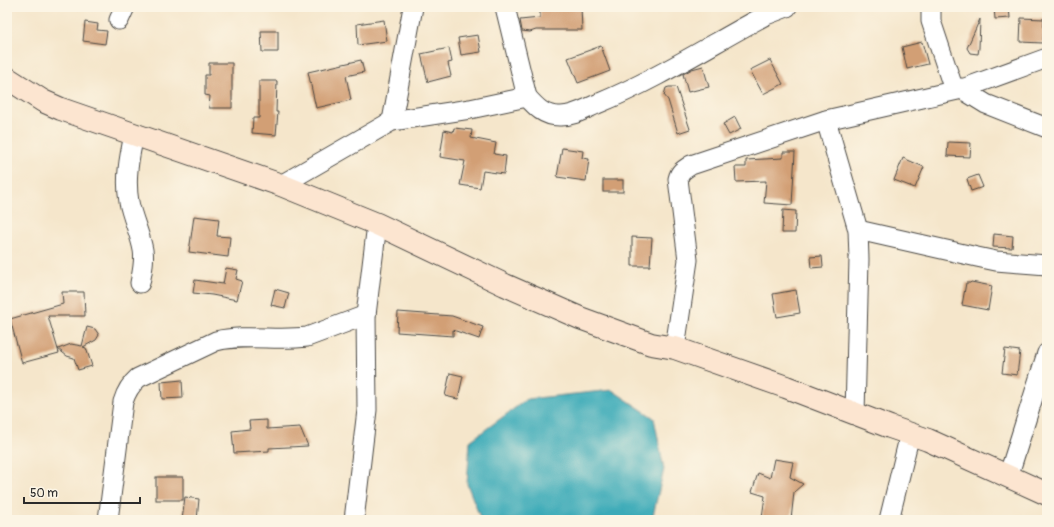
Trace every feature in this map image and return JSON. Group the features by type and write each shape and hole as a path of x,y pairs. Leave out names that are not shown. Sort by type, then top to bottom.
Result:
{"street":[{"path":"392,121 413,7"},
{"path":"505,7 527,97 540,111 549,115 560,116 573,114 624,93 766,15 787,7"},
{"path":"931,7 931,21 953,88 960,88 986,104 1047,128"},
{"path":"675,348 688,260 679,185 679,174 683,170 691,165 826,120 962,89 1047,58"},
{"path":"7,78 43,101 61,109 281,185 377,224 505,285 580,318 651,344 675,348 928,440 1047,494"},
{"path":"281,185 392,121 470,109 527,97"},
{"path":"826,120 858,230 859,259 855,413"},
{"path":"134,135 127,170 127,186 129,204 143,250 143,266 140,283"},
{"path":"360,517 367,410 366,315 377,224"},
{"path":"858,230 996,261 1047,265"},
{"path":"108,520 123,402 131,384 138,378 216,341 240,338 307,337 366,315"},
{"path":"1008,477 1042,386 1047,353"},
{"path":"889,520 910,434"}],"water":[{"path":"612,390 654,418 664,469 652,520 481,520 467,484 470,441 527,399"}],"building":[{"path":"540,7 581,7 582,30 522,31 520,20 540,18"},
{"path":"994,7 1009,7 1010,18 995,19"},
{"path":"1021,18 1044,19 1043,43 1020,42"},
{"path":"980,19 978,54 970,53 967,48"},
{"path":"384,20 387,41 358,45 357,24"},
{"path":"85,22 98,24 97,30 107,31 105,44 83,41"},
{"path":"261,31 278,31 278,52 262,52"},
{"path":"478,35 481,52 461,55 458,38"},
{"path":"922,42 928,64 907,69 902,47"},
{"path":"601,46 610,71 578,83 568,58"},
{"path":"449,48 452,62 448,63 451,76 428,82 421,54"},
{"path":"361,60 364,72 346,76 351,100 316,108 308,72"},
{"path":"770,60 783,84 763,94 750,70"},
{"path":"209,63 232,63 232,108 209,108 210,96 205,95 205,75 209,75"},
{"path":"703,66 709,87 688,92 683,74 692,69"},
{"path":"259,81 277,81 276,112 278,112 276,135 252,133 253,118 259,118"},
{"path":"676,87 690,129 678,133 668,100 664,95 666,88"},
{"path":"735,117 741,129 729,135 723,124"},
{"path":"454,128 472,130 471,138 496,143 494,154 506,156 504,174 483,171 480,188 460,185 465,161 440,157 444,130 453,132"},
{"path":"948,142 971,143 970,157 947,156"},
{"path":"562,148 583,151 582,158 589,159 586,181 557,177"},
{"path":"783,152 795,152 792,205 764,203 766,181 736,182 735,167 746,167 746,160 783,158"},
{"path":"903,158 924,167 915,188 894,180"},
{"path":"978,175 983,187 971,191 967,179"},
{"path":"603,180 623,180 623,192 603,192"},
{"path":"783,210 796,211 795,233 782,233"},
{"path":"194,216 219,219 217,236 230,237 228,257 189,252"},
{"path":"994,234 1013,236 1012,248 993,247"},
{"path":"632,237 652,238 650,266 632,266"},
{"path":"822,256 823,267 811,268 810,257"},
{"path":"226,268 238,270 236,279 242,281 237,300 193,293 195,280 223,284"},
{"path":"971,282 992,286 988,310 962,305 966,283"},
{"path":"275,289 289,293 285,308 271,305"},
{"path":"796,290 800,313 777,317 773,294"},
{"path":"62,292 84,292 85,316 48,316 59,353 22,363 10,319 63,304"},
{"path":"398,312 452,316 483,327 479,339 453,330 453,336 397,332"},
{"path":"87,327 95,329 99,335 96,340 83,347 86,348 92,366 78,370 74,358 67,356 58,349 71,344 82,346"},
{"path":"1005,349 1020,351 1017,375 1002,373"},
{"path":"450,373 463,376 458,399 445,396"},
{"path":"182,380 183,398 162,399 161,382"},
{"path":"267,420 267,429 300,427 308,446 269,448 269,451 234,453 232,431 250,429 249,421"},
{"path":"774,459 793,462 790,477 803,484 794,492 791,520 762,518 765,496 752,492 758,473 770,478"},
{"path":"156,477 183,477 183,500 156,500"},
{"path":"185,497 199,499 197,520 182,520"}]}
